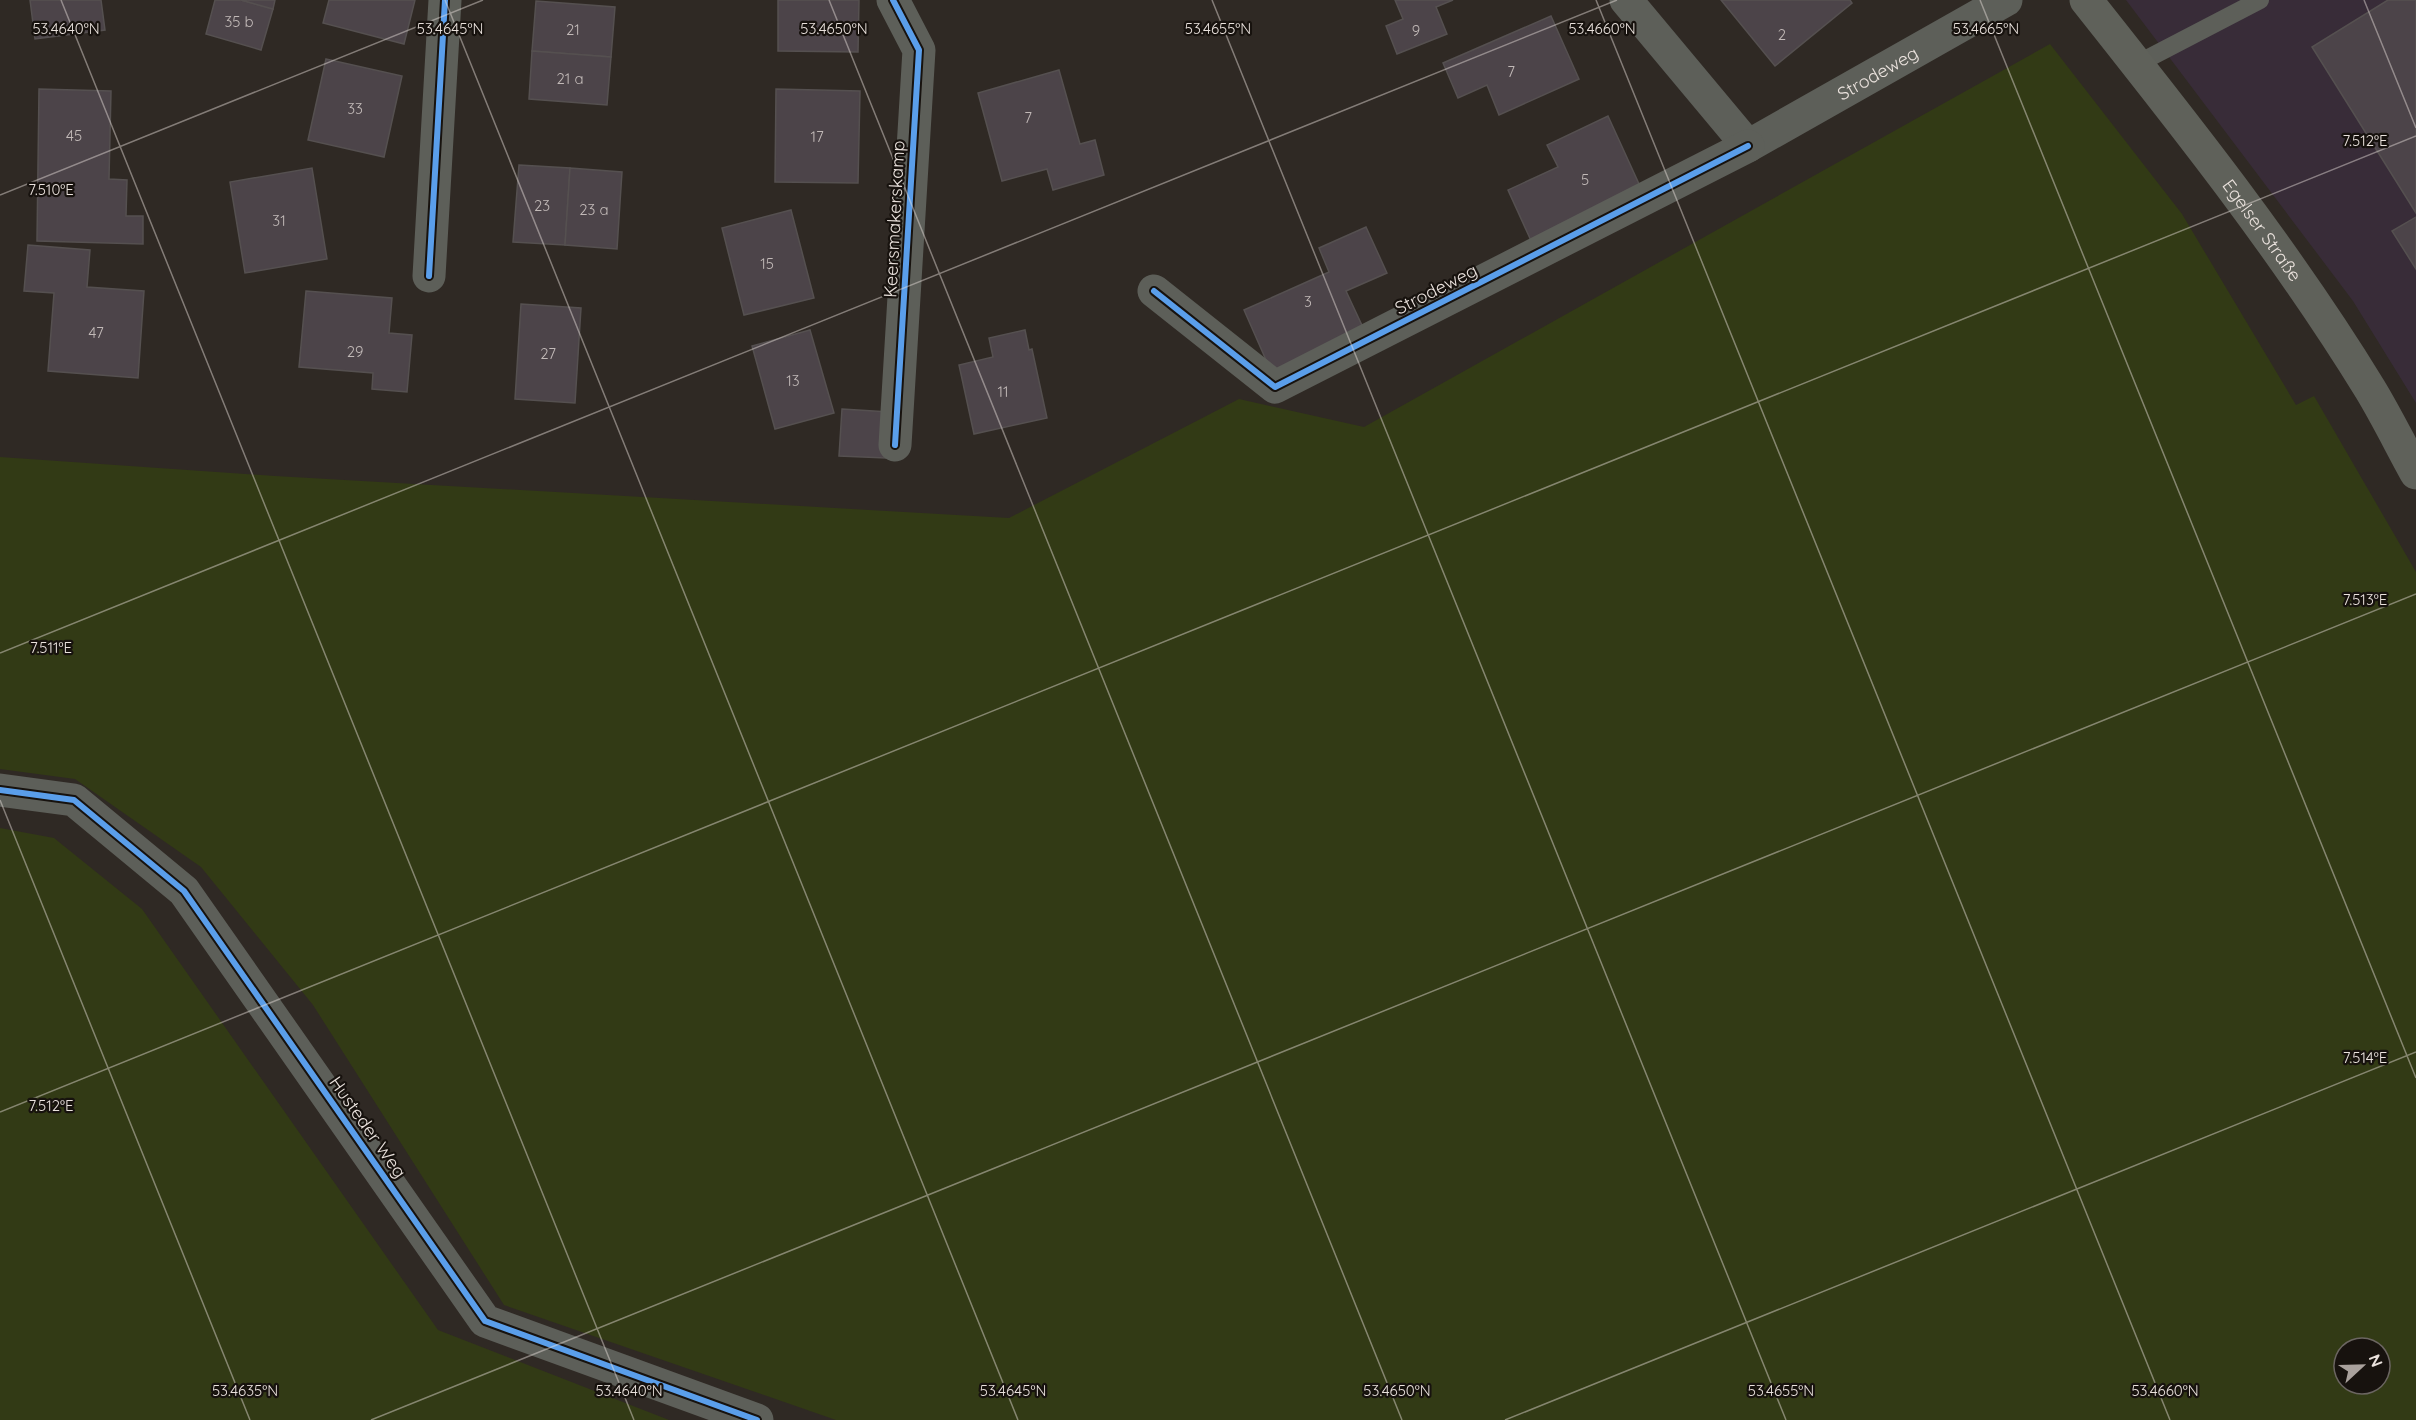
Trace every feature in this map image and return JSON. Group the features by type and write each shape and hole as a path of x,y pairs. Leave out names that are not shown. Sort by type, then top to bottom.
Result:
{"main road":[{"name":"Egelser Straße","path":"2085,0 2224,177 2298,278 2371,391 2416,473"}],"street":[{"path":"429,276 445,0"},
{"name":"Keersmakerskamp","path":"893,0 919,50 896,445"},
{"path":"1626,0 1748,146"},
{"name":"Strodeweg","path":"1154,291 1275,387 1748,146 2006,0"},
{"name":"Husteder Weg","path":"0,790 74,800 184,891 485,1322 757,1420"}],"lane":[{"path":"2137,64 2260,0"}],"shaded area":[{"path":"2126,0 2416,0 2416,403 2353,301"}],"green space":[{"path":"2050,44 2182,214 2296,405 2314,396 2416,572 2416,1420 836,1420 504,1305 313,1005 201,867 75,779 0,769 0,457 275,476 1009,518 1239,399 1364,427"},
{"path":"0,828 54,838 142,909 438,1330 669,1420 0,1420"}],"building":[{"path":"30,0 101,0 105,30 35,39"},
{"path":"215,0 241,0 273,9 261,50 206,34"},
{"path":"241,0 275,0 273,9"},
{"path":"329,0 415,0 404,44 323,23"},
{"path":"778,0 859,0 858,52 778,51"},
{"path":"1395,0 1453,0 1436,7 1447,34 1397,54 1386,26 1403,19"},
{"path":"1721,0 1850,0 1852,3 1775,66"},
{"path":"2388,0 2416,0 2416,213 2312,47"},
{"path":"536,1 615,7 611,57 532,51"},
{"path":"1551,16 1579,79 1499,115 1487,85 1458,98 1443,63"},
{"path":"532,51 611,57 607,105 529,99"},
{"path":"326,59 402,76 384,157 308,140"},
{"path":"1059,70 1080,144 1095,140 1104,175 1053,190 1047,169 1002,181 978,93"},
{"path":"39,89 111,91 109,179 127,180 126,216 143,216 143,244 37,241"},
{"path":"776,89 860,91 858,183 775,182"},
{"path":"1608,116 1644,195 1533,245 1508,190 1558,167 1547,145"},
{"path":"519,165 570,168 565,245 513,242"},
{"path":"312,168 327,259 245,273 230,182"},
{"path":"570,168 622,172 617,249 565,245"},
{"path":"791,210 814,298 744,315 722,228"},
{"path":"2416,217 2416,269 2392,231"},
{"path":"1366,227 1387,273 1346,291 1366,334 1273,376 1244,310 1329,272 1319,248"},
{"path":"28,245 90,250 87,287 144,291 138,378 48,371 54,293 24,291"},
{"path":"306,291 392,298 389,333 412,335 407,392 372,389 373,373 299,367"},
{"path":"521,304 581,308 575,403 515,399"},
{"path":"810,330 834,413 775,429 752,346"},
{"path":"1025,330 1029,350 1032,349 1047,418 974,434 959,365 993,357 989,338"},
{"path":"842,409 889,412 886,458 839,456"}],"cycle path":[{"path":"429,276 445,0"},
{"path":"893,0 919,50 895,445"},
{"path":"1154,291 1275,387 1748,146"},
{"path":"0,790 74,800 184,891 485,1321 757,1420"}]}
